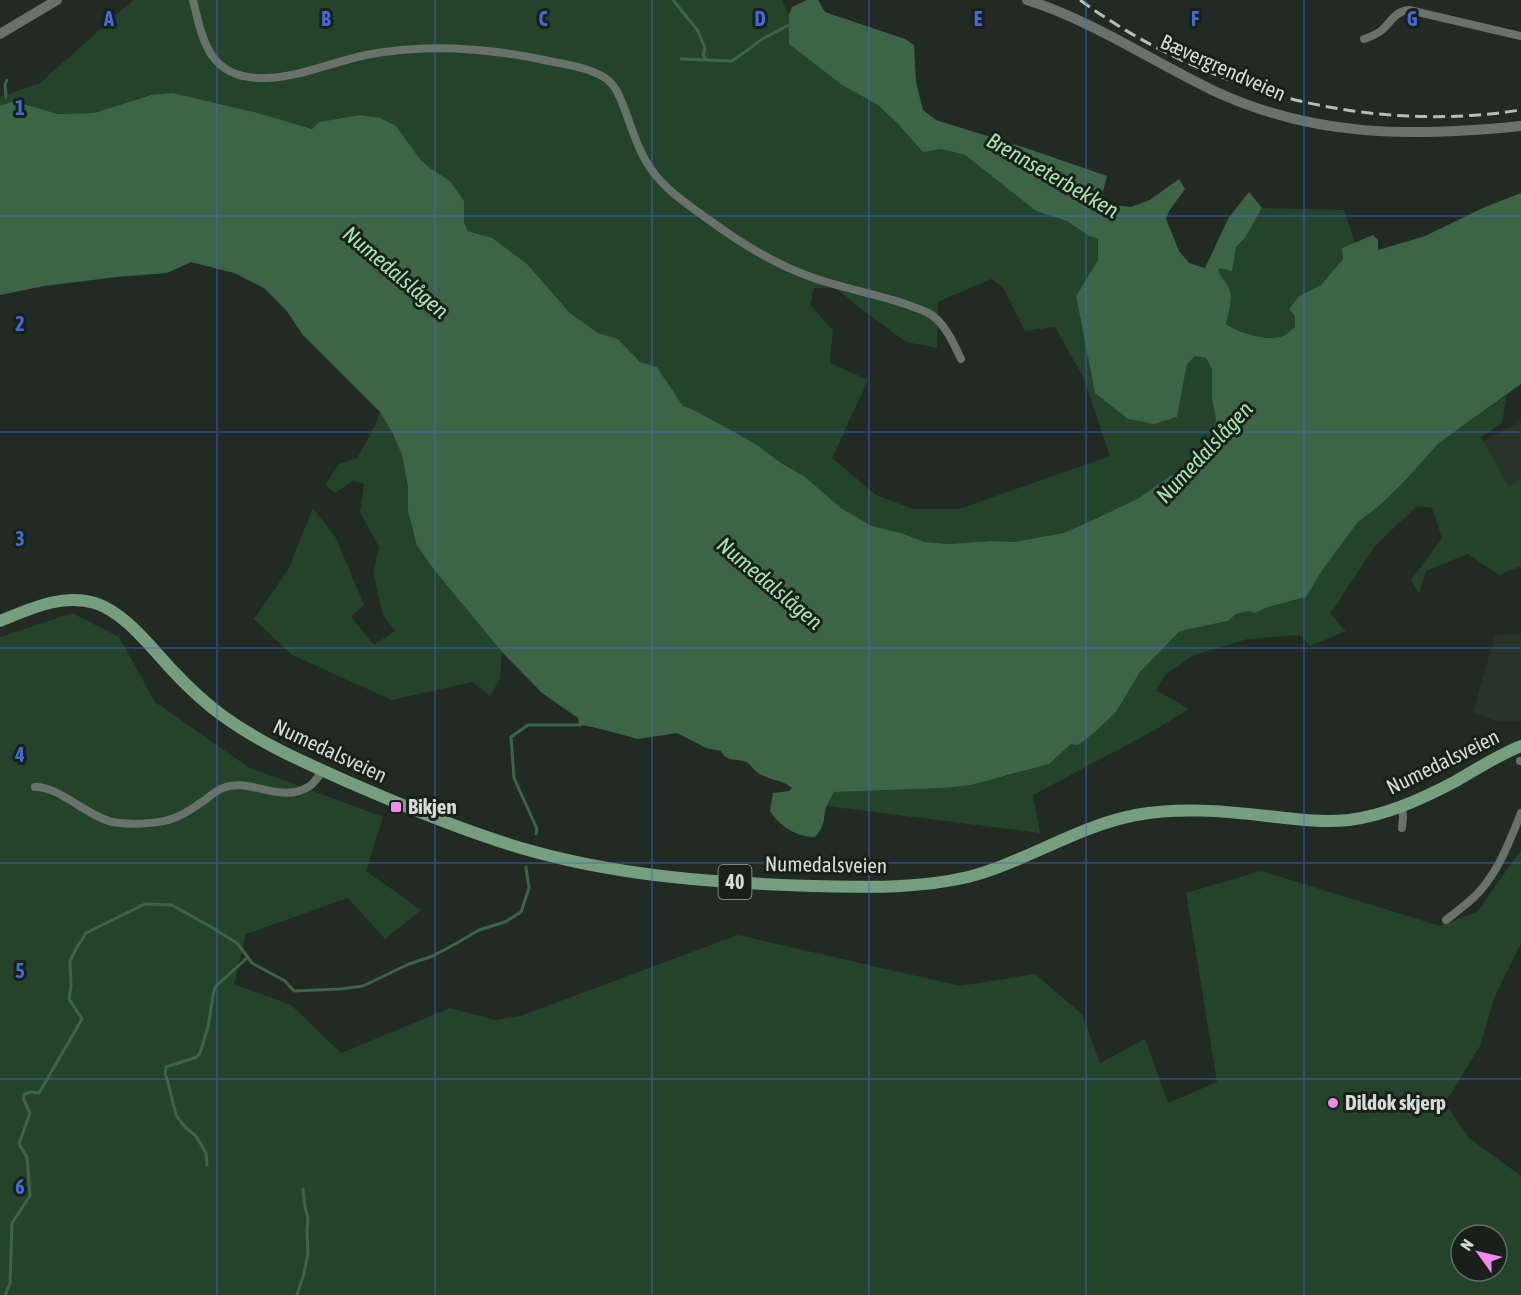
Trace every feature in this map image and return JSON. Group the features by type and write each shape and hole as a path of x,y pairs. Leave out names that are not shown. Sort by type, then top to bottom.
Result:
{"main road":[{"path":"0,34 57,0"},
{"name":"Bævergrendveien","path":"1027,0 1066,14 1203,85 1241,102 1297,120 1346,129 1411,133 1521,126"},
{"name":"Numedalsveien","path":"0,621 34,607 54,602 73,600 91,602 117,614 184,683 223,716 269,745 323,771 436,818 537,853 625,871 691,879 775,885 888,887 935,883 963,878 1003,866 1076,834 1118,819 1154,812 1229,812 1326,821 1347,820 1402,806 1435,792 1521,746"}],"street":[{"path":"193,0 203,39 212,57 227,71 252,78 282,76 372,54 442,48 471,48 525,56 581,68 600,75 612,84 618,93 638,146 651,168 678,197 748,247 786,266 811,277 903,303 931,314 942,324 961,359"},
{"path":"1364,39 1381,30 1398,13 1405,10 1521,36"},
{"path":"35,787 51,790 113,822 142,823 169,820 223,788 236,785 285,794 298,791 308,787 323,771"},
{"path":"1402,806 1402,828"},
{"path":"1446,920 1473,898 1485,884 1504,855 1521,813"}],"shaded area":[{"path":"133,0 782,0 789,15 789,44 842,85 878,105 898,124 941,149 965,155 1036,211 1067,221 1089,236 1098,239 1098,260 1076,296 1095,393 1154,423 1177,417 1187,364 1195,356 1206,358 1212,369 1212,398 1216,421 1204,457 1187,473 1171,475 1139,498 1063,533 1015,542 949,544 925,542 872,526 841,508 804,476 735,433 683,406 657,367 640,362 618,339 598,333 570,313 527,264 477,233 468,231 464,224 464,201 450,181 420,159 396,126 380,118 360,115 319,122 312,129 222,104 151,95 94,113 58,114 14,101 0,106 0,97 40,83","holes":["991,279 1003,287 1025,331 1055,327 1084,379 1110,456 959,509 913,509 876,495 832,458 868,380 830,363 833,330 810,305 814,288 836,288 906,342 937,348 938,302"]},
{"path":"1262,208 1344,210 1355,243 1342,248 1343,259 1321,285 1299,296 1289,309 1295,316 1295,327 1277,338 1253,336 1226,324 1231,296 1218,270 1220,268 1232,271 1236,247 1245,238"},
{"path":"1507,395 1502,423 1481,437 1509,487 1521,479 1521,566 1499,575 1468,554 1426,571 1419,594 1411,580 1442,538 1432,508 1417,506 1375,546 1330,614 1346,631 1310,646 1300,635 1248,639 1194,655 1166,674 1156,690 1189,709 1155,730 1033,795 1040,833 826,806 834,792 943,788 1006,776 1049,764 1071,744 1095,732 1116,712 1140,672 1180,631 1228,621 1236,614 1249,611 1255,613 1268,607 1306,597 1323,569 1358,522 1401,485 1439,443"},
{"path":"380,412 402,455 408,487 408,511 417,546 502,652 500,679 490,696 472,682 392,700 292,655 254,619 288,570 313,508 336,538 364,605 351,617 374,645 395,631 383,615 373,572 379,547 360,512 364,484 353,481 335,493 325,485 339,464 357,458"},
{"path":"1521,421 1521,491 1510,508 1477,445"},
{"path":"72,613 119,637 155,702 248,767 383,817 366,871 421,910 385,939 348,898 246,934 234,984 291,1005 341,1053 450,1008 495,1020 520,1016 738,935 960,986 1035,974 1082,1014 1100,1063 1145,1039 1168,1103 1217,1082 1186,893 1261,871 1440,926 1477,912 1521,850 1521,943 1495,996 1480,1046 1445,1103 1469,1138 1521,1176 1521,1295 0,1295 0,637"},
{"path":"1521,634 1521,722 1499,722 1473,712 1495,635"}],"water":[{"path":"807,0 818,0 825,12 905,39 914,45 916,82 923,110 936,120 1107,176 1101,198 1105,204 1131,207 1150,200 1179,179 1185,189 1166,219 1179,251 1189,263 1205,268 1228,219 1249,192 1262,208 1245,238 1236,247 1232,271 1220,268 1218,270 1231,296 1226,324 1253,336 1277,338 1295,327 1295,316 1289,309 1299,296 1321,285 1343,259 1342,248 1373,235 1378,240 1378,250 1425,236 1485,207 1521,193 1521,384 1439,443 1401,485 1358,522 1323,569 1306,597 1268,607 1255,613 1249,611 1236,614 1228,621 1180,631 1140,672 1116,712 1095,732 1078,745 1071,744 1049,764 971,785 834,792 827,805 821,828 815,837 808,837 790,830 770,811 773,793 789,791 792,788 761,775 746,762 728,758 721,751 706,748 677,733 638,739 579,725 578,718 542,693 502,652 417,546 408,511 408,487 402,455 380,412 303,335 286,310 264,288 234,273 191,262 167,273 44,286 0,295 0,106 14,101 58,114 94,113 151,95 172,93 254,112 312,129 319,122 360,115 380,118 396,126 420,159 450,181 464,201 464,223 468,231 492,238 527,264 570,313 598,333 618,339 640,362 657,367 683,406 754,443 804,476 841,508 872,526 925,542 949,544 1015,542 1063,533 1139,498 1171,475 1187,473 1204,457 1216,421 1212,398 1212,369 1206,358 1195,356 1187,364 1177,417 1154,424 1128,419 1095,393 1076,296 1098,260 1098,239 1089,236 1067,221 1036,211 965,155 941,149 923,152 878,105 842,85 789,44 789,15 792,7"}],"waterway":[{"path":"673,0 698,31 705,48 703,55 706,59"},
{"path":"681,59 732,61 764,38 791,25"},
{"path":"6,97 7,80"},
{"path":"536,834 537,829 514,778 511,737 528,725 580,725"},
{"path":"5,1295 10,1284 12,1223 30,1196 27,1157 19,1144 30,1113 24,1100 24,1094 39,1093 82,1019 69,999 70,961 86,933 145,904 172,905 237,943 252,963 285,981 294,991 363,986 409,964 433,956 479,930 505,922 521,912 529,888 526,867"},
{"path":"207,1165 206,1153 196,1136 176,1115 165,1074 166,1067 197,1057 200,1053 208,1027 215,987 248,957"},
{"path":"297,1295 308,1254 308,1218 303,1189"}],"railway":[{"path":"1080,0 1129,32 1180,59 1234,82 1290,98 1347,110 1404,116 1463,116 1521,110"}],"place":[{"name":"Bikjen","path":"396,807"},
{"name":"Dildok skjerp","path":"1333,1103"}],"water label":[{"name":"Brennseterbekken","path":"1053,175"},
{"name":"Numedalslågen","path":"396,272"},
{"name":"Numedalslågen","path":"1204,452"},
{"name":"Numedalslågen","path":"770,583"}]}
